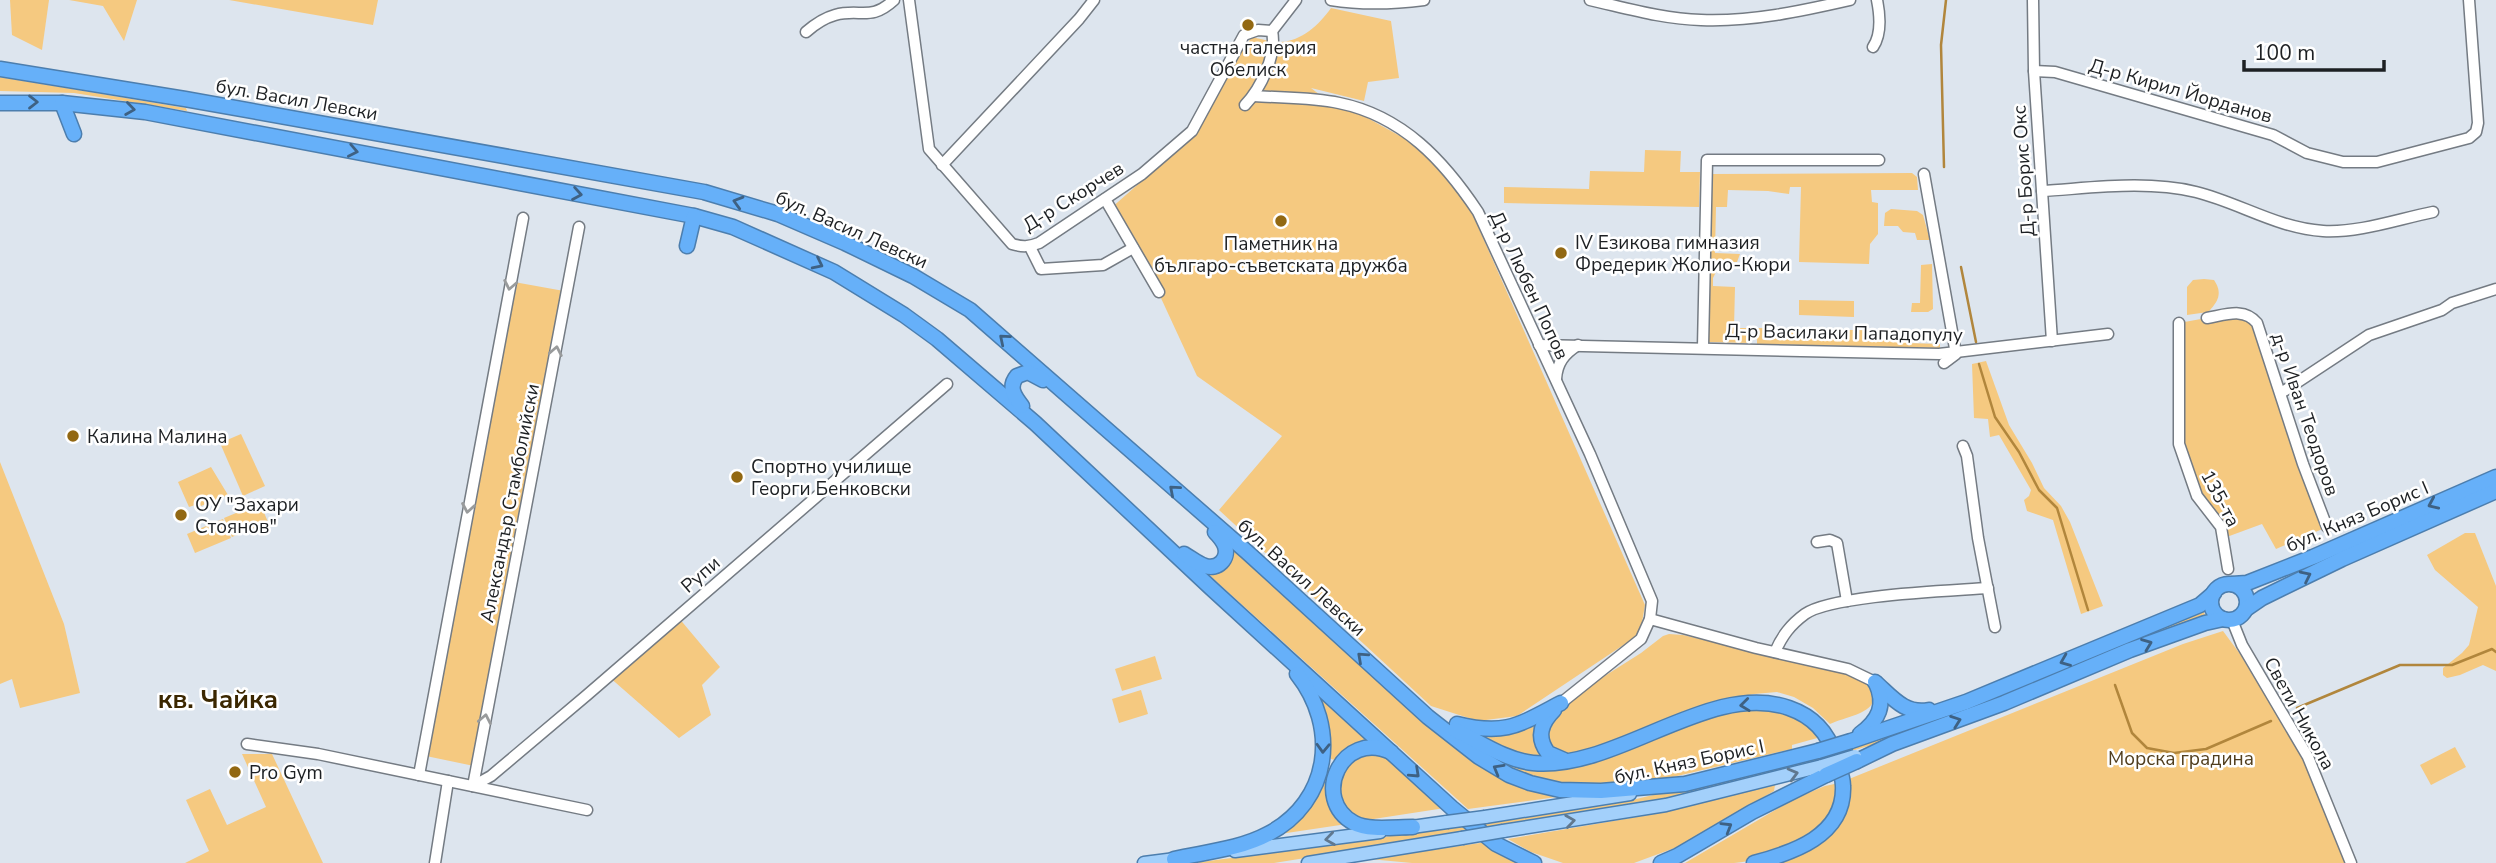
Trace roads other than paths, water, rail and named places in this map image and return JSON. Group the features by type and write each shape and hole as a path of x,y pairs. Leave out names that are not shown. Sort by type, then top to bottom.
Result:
{"highway":[{"name":"бул. Васил Левски","path":"6,69 705,188 778,214 913,276 970,310 1247,552 1429,717 1489,764 1519,779 1569,791 1590,792 1685,784"},
{"path":"181,118 190,117 195,112 193,103 185,99"},
{"name":"бул. Васил Левски","path":"2,102 112,107 181,118 694,216 733,227 834,272 904,315 937,339 1035,423 1274,646 1452,807 1496,844 1534,863"},
{"path":"62,103 74,134"},
{"path":"442,168 452,165 456,160 455,151 449,146"},
{"path":"687,246 694,216"},
{"path":"1035,423 1013,394 1013,381 1017,376 1028,372 1057,387"},
{"name":"бул. Княз Борис I","path":"2232,584 2248,583 2496,477"},
{"name":"бул. Княз Борис I","path":"2246,609 2262,598 2321,569 2496,491"},
{"path":"1162,541 1205,566 1222,563 1226,554 1225,544 1194,507"},
{"path":"1661,863 1824,771 2004,703 2164,638 2227,619 2243,614 2246,609 2245,593 2232,584 2222,586 2214,593 2212,608 2227,619"},
{"name":"бул. Княз Борис I","path":"1685,784 1818,751 1966,702 2200,605 2214,593"},
{"path":"1174,859 1245,843 1267,835 1295,814 1313,788 1321,768 1323,747 1317,706 1308,688 1274,646"},
{"path":"1875,682 1911,711 1919,712 1966,702"},
{"path":"1851,741 1871,726 1879,715 1881,698 1875,682"},
{"path":"1413,703 1455,724 1492,730 1520,724 1561,703"},
{"path":"1561,703 1544,720 1541,737 1548,753 1568,762"},
{"path":"1429,717 1510,757 1533,763 1568,762 1601,754 1696,715 1730,707 1772,704 1790,708 1819,726 1833,750 1843,783 1840,804 1831,823 1816,839 1797,850 1754,863"},
{"path":"1394,753 1383,748 1371,748 1348,755 1338,767 1334,783 1335,797 1340,810 1355,824 1413,827"}],"main road":[{"name":"бул. Княз Борис I","path":"1308,863 1665,806 1824,771"},
{"name":"бул. Княз Борис I","path":"1144,863 1485,817 1685,784"}],"street":[{"path":"806,33 835,15 878,12 894,0"},
{"name":"Д-р Скорчев","path":"909,0 929,149 1012,244 1030,247 1142,174 1192,131 1244,35 1258,30 1272,31"},
{"path":"942,164 1094,0"},
{"path":"1245,105 1254,96 1272,60 1272,31 1295,0"},
{"path":"1331,0 1396,4 1424,0"},
{"path":"1590,0 1662,16 1703,20 1810,10 1850,0"},
{"path":"1873,47 1878,40 1877,0"},
{"name":"Д-р Борис Окс","path":"2033,0 2034,71 2052,341"},
{"name":"Д-р Кирил Йорданов","path":"2034,71 2055,72 2273,135 2307,153 2343,162 2377,162 2469,138 2476,132 2478,123 2469,0"},
{"name":"Д-р Любен Попов","path":"1254,96 1315,99 1360,108 1389,121 1422,143 1450,172 1478,212 1606,490 1652,601 1650,618"},
{"path":"1703,347 1707,160 1879,160"},
{"path":"1924,174 1956,354 1944,363"},
{"path":"2042,191 2146,186 2192,191 2235,204 2277,223 2324,231 2353,229 2433,212"},
{"path":"1105,199 1159,292"},
{"name":"Александър Стамболийски","path":"419,775 523,218"},
{"name":"Александър Стамболийски","path":"472,786 579,227"},
{"path":"1030,247 1041,269 1103,265 1133,248"},
{"path":"2281,393 2369,335 2496,289"},
{"name":"д-р Иван Теодоров","path":"2207,318 2239,313 2251,316 2257,323 2303,464 2327,527"},
{"name":"135-та","path":"2179,323 2179,444 2197,496 2221,527 2228,569"},
{"name":"Д-р Василаки Пападопулу","path":"1539,345 1956,354 2108,334"},
{"path":"1556,382 1557,366 1567,352 1578,345"},
{"name":"Рупи","path":"472,786 491,776 947,384"},
{"path":"1963,446 1967,456 1978,538 1995,627"},
{"path":"1817,542 1832,540 1838,545 1847,601"},
{"path":"1775,652 1784,631 1807,612 1847,601 1988,588"},
{"path":"1561,703 1636,644 1650,618 1848,669 1875,682"},
{"name":"Свети Никола","path":"2227,619 2308,757 2351,863"},
{"path":"247,744 317,754 587,810"},
{"path":"435,863 449,781"}],"waterway":[{"path":"1944,167 1941,45 1946,0"},
{"path":"1961,267 1976,342"},
{"path":"1979,364 1995,417 2019,452 2039,490 2057,508 2088,610"},
{"path":"2297,708 2400,665 2452,665 2492,649 2496,652"},
{"path":"2115,685 2132,733 2147,748 2174,753 2206,749 2271,721"}],"place":[{"name":"частна галерия Обелиск","path":"1248,25"},
{"name":"Паметник на българо-съветската дружба","path":"1281,221"},
{"name":"IV Езикова гимназия Фредерик Жолио-Кюри","path":"1561,253"},
{"name":"Калина Малина","path":"73,436"},
{"name":"Спортно училище Георги Бенковски","path":"737,477"},
{"name":"ОУ \"Захари Стоянов\"","path":"181,515"},
{"name":"Pro Gym","path":"235,772"}],"district":[{"name":"кв. Чайка","path":"218,699"}],"park label":[{"name":"Морска градина","path":"2181,758"}]}
